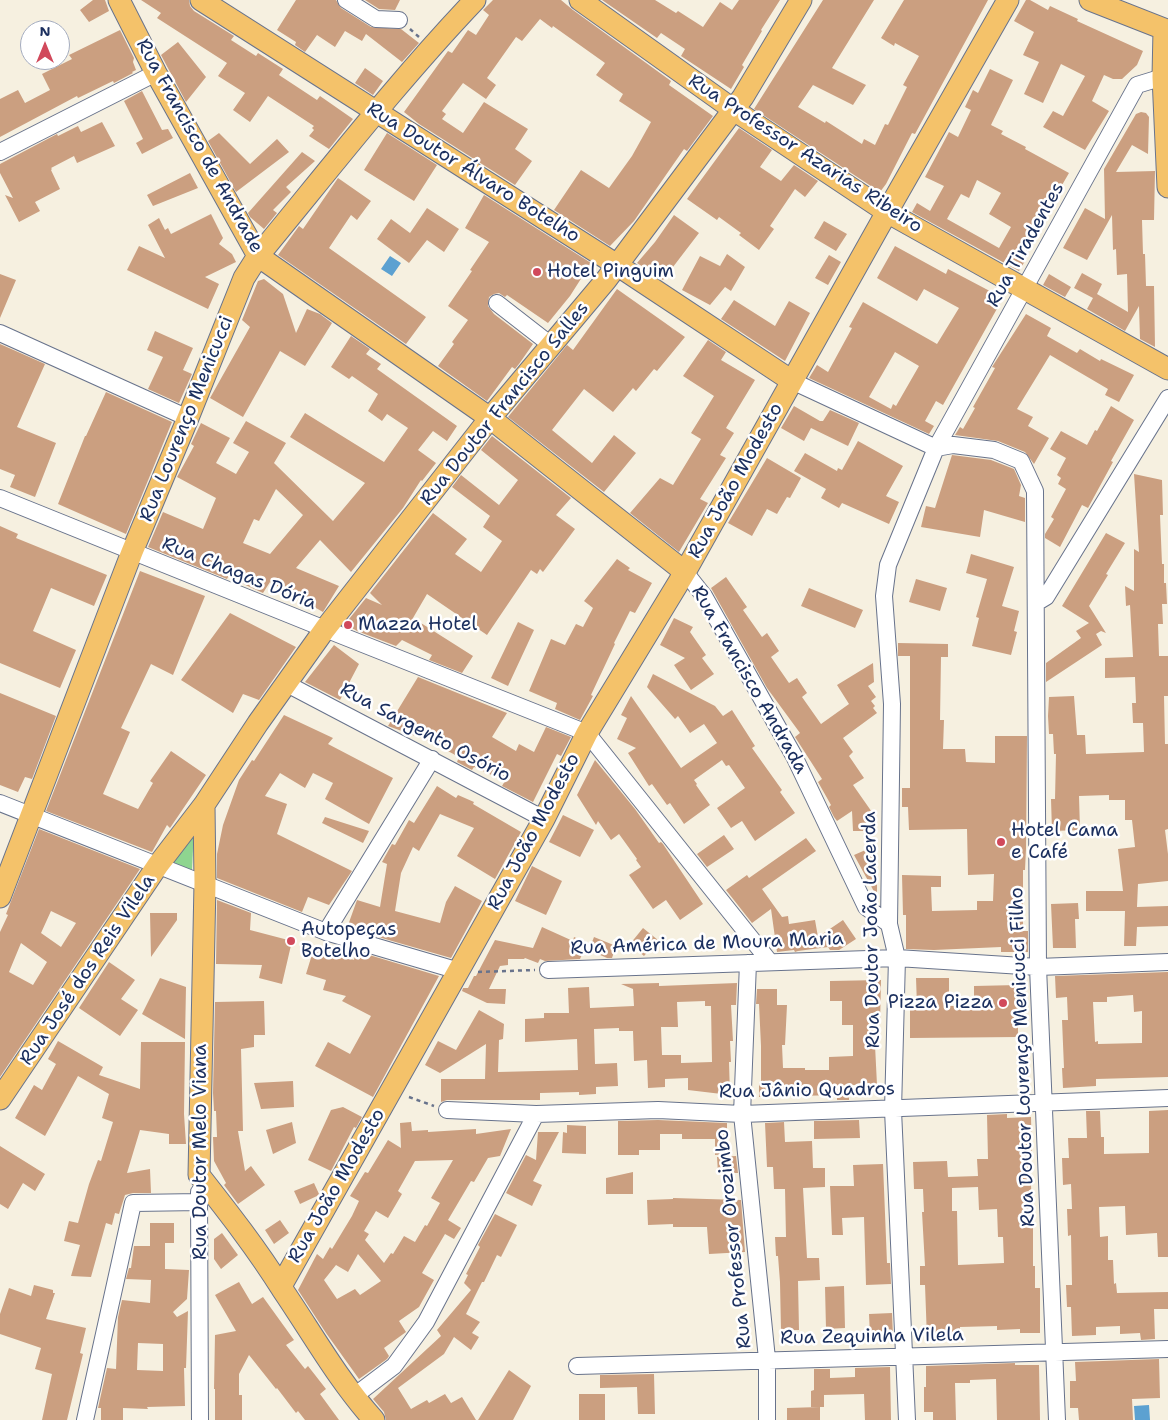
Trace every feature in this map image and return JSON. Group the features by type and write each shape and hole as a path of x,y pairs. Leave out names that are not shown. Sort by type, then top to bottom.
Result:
{"main road":[{"name":"Rua Francisco de Andrade","path":"119,0 156,73 258,256 490,418"},
{"name":"Rua Doutor Álvaro Botelho","path":"201,0 617,265 792,381"},
{"name":"Rua Lourenço Menicucci","path":"0,897 132,552 244,278 258,256 430,47 475,0"},
{"name":"Rua Professor Azarias Ribeiro","path":"580,0 734,110 887,212 1168,369"},
{"name":"Rua Doutor Francisco Salles","path":"158,865 204,806 258,723 325,629 490,418 617,265 734,110 801,0"},
{"name":"Rua João Modesto","path":"281,1286 544,819 587,733 686,572 1008,0"},
{"path":"1090,0 1166,30 1163,77 1168,188"},
{"name":"Rua Francisco Andrada","path":"490,418 686,572"},
{"path":"204,806 205,883"},
{"name":"Rua José dos Reis Vilela","path":"0,1099 158,865"},
{"name":"Rua Doutor Melo Viana","path":"199,1175 205,883"},
{"path":"199,1175 281,1286 353,1397 374,1420"},
{"path":"200,1202 214,1202 225,1208"}],"street":[{"path":"346,0 376,19 399,20"},
{"path":"0,152 156,73"},
{"name":"Rua Tiradentes","path":"936,448 1137,85 1163,77"},
{"path":"497,302 552,345"},
{"path":"0,333 188,418"},
{"name":"Rua Doutor Álvaro Botelho","path":"792,381 936,448 953,446 994,450 1021,461 1035,491 1036,603"},
{"path":"1036,603 1046,597 1161,419 1168,398"},
{"name":"Rua Doutor João Lacerda","path":"907,1420 893,1110 896,958 889,924 892,704 884,596 888,565 936,448"},
{"name":"Rua Chagas Dória","path":"0,498 587,733"},
{"name":"Rua Francisco Andrada","path":"686,572 704,596 794,756 866,908 889,924"},
{"name":"Rua Doutor Lourenço Menicucci Filho","path":"1036,603 1038,967 1058,1420"},
{"name":"Rua Sargento Osório","path":"287,684 544,819"},
{"path":"587,733 770,962"},
{"path":"326,932 432,759"},
{"path":"0,803 326,932 459,971"},
{"name":"Rua América de Moura Maria","path":"548,970 896,958 1038,967 1168,962"},
{"name":"Rua Professor Orozimbo","path":"748,963 742,1114 767,1360 768,1420"},
{"name":"Rua Jânio Quadros","path":"447,1110 536,1114 658,1110 742,1114 893,1110 1168,1098"},
{"path":"353,1397 394,1366 426,1322 536,1114"},
{"name":"Rua Doutor Melo Viana","path":"199,1175 200,1420"},
{"path":"85,1420 133,1204 200,1202"},
{"name":"Rua Zequinha Vilela","path":"577,1366 1054,1353 1168,1348"}],"path":[{"path":"399,20 419,37"},
{"path":"459,971 548,970"},
{"path":"398,1078 409,1098 447,1110"}],"green space":[{"path":"194,827 192,871 168,865"}],"water":[{"path":"390,256 401,263 392,276 381,269"},
{"path":"1149,1405 1150,1420 1135,1420 1134,1406"}],"building":[{"path":"93,0 105,0 109,11 89,22 80,10"},
{"path":"141,0 189,0 190,6 194,11 234,36 231,40 256,56 258,53 283,69 279,75 317,100 320,96 353,119 329,149 309,136 314,130 312,128 314,126 268,96 250,122 233,110 245,93 218,76 227,63 157,18 161,13"},
{"path":"296,0 336,0 341,8 371,27 401,29 419,43 402,62 366,34 362,41 345,31 335,47 317,35 305,52 295,45 296,42 277,30"},
{"path":"365,0 400,0 395,10 379,9"},
{"path":"493,0 561,0 671,81 669,85 713,116 687,151 684,149 634,221 610,246 554,210 581,170 609,188 632,156 651,122 619,101 623,94 596,75 605,63 553,26 552,28 540,19 522,41 516,37 487,78 496,85 486,99 463,83 442,111 446,114 442,119 463,133 484,102 528,129 515,149 532,161 515,185 419,124 404,112 448,51 452,53 468,30 476,35 489,15 483,10"},
{"path":"602,0 655,0 676,13 678,11 703,27 720,2 732,10 739,0 780,0 761,30 742,65 744,67 731,89 681,56 685,49 661,33 657,38"},
{"path":"823,0 874,0 832,68 866,85 853,105 813,85 798,107 825,123 826,121 862,144 864,139 875,145 885,124 888,125 907,87 903,85 919,56 895,43 894,46 881,38 904,0 988,0 915,134 912,133 880,192 754,109"},
{"path":"1026,0 1030,0 1048,10 1050,6 1078,19 1077,21 1143,51 1137,65 1122,79 1113,79 1104,75 1092,101 1109,111 1085,150 1043,127 1053,111 1063,116 1085,76 1061,64 1043,103 1024,94 1039,62 1023,55 1034,32 1014,21"},
{"path":"120,30 134,58 133,62 136,70 114,83 113,81 78,98 77,96 0,137 0,99 18,90 25,103 50,90 42,74 50,70 70,70 70,60 72,59 70,55"},
{"path":"178,42 206,77 186,102 161,55"},
{"path":"365,68 383,81 373,95 355,83"},
{"path":"990,69 1013,80 991,125 1003,131 1001,134 1026,147 1025,149 1069,173 1058,192 1053,189 1026,236 1033,240 1022,259 1025,261 1019,271 912,212 917,203 930,211 944,186 925,177 949,132 958,137 971,110 965,107 973,90 978,93","holes":["977,180 1001,193 989,214 1011,227 999,248 947,219 961,194 969,198"]},
{"path":"142,91 162,130 168,129 173,138 142,154 136,143 143,139 124,101"},
{"path":"1146,113 1149,117 1148,154 1132,145 1116,172 1155,171 1154,220 1142,220 1146,286 1154,286 1155,347 1140,339 1139,306 1125,331 1087,309 1093,298 1074,288 1082,273 1102,284 1097,294 1128,312 1127,274 1117,275 1116,249 1113,250 1112,215 1087,260 1063,248 1085,208 1105,219 1104,169 1136,114"},
{"path":"102,122 115,146 77,163 74,156 51,168 60,189 35,202 40,211 19,222 5,195 13,198 0,173 0,164 57,134 58,136 78,126 81,132"},
{"path":"739,128 772,150 760,167 781,181 794,165 818,181 805,197 795,189 770,226 774,229 759,250 739,235 741,233 719,217 717,220 687,199"},
{"path":"219,133 250,164 277,139 289,152 236,192 208,141"},
{"path":"387,133 437,165 414,201 364,170"},
{"path":"302,152 315,161 286,187 291,192 273,210 277,213 264,229 248,213"},
{"path":"190,173 198,188 153,206 147,195"},
{"path":"338,178 371,201 357,220 351,215 329,248 426,317 406,344 278,255 299,226 303,229"},
{"path":"484,195 591,263 570,296 548,323 507,295 505,297 499,293 489,297 488,306 494,314 533,344 515,369 512,367 487,401 438,366 468,320 448,306 489,242 465,228"},
{"path":"427,208 459,229 444,252 427,240 409,263 377,239 391,219 410,233"},
{"path":"211,214 223,238 219,244 232,254 236,262 205,277 219,284 208,309 127,270 139,246 165,258 148,225 159,218 165,230 168,228 171,234"},
{"path":"674,215 699,233 663,280 637,263"},
{"path":"824,221 847,234 836,251 814,238"},
{"path":"895,246 946,274 948,269 1003,298 943,405 936,401 925,421 934,426 929,434 809,378 817,365 828,372 852,328 849,327 863,302 937,344 959,308 924,289 917,301 877,278","holes":["895,352 919,366 896,406 893,404 891,409 869,397"]},
{"path":"727,254 745,267 731,291 725,287 710,305 682,290 700,256 720,266"},
{"path":"829,255 841,262 828,285 815,278"},
{"path":"0,274 16,280 0,318"},
{"path":"1049,274 1071,287 1065,297 1043,285"},
{"path":"264,279 283,294 296,333 307,309 320,314 332,323 305,366 280,351 243,417 210,398 250,327 242,320 258,281"},
{"path":"617,289 685,337 657,371 654,369 636,391 633,388 613,412 584,389 552,430 592,463 614,435 636,453 604,492 508,417 567,345 573,350"},
{"path":"734,300 775,326 789,301 810,313 785,361 721,319"},
{"path":"1026,314 1051,328 1047,336 1077,353 1080,349 1100,361 1101,359 1134,375 1119,402 1105,395 1108,389 1050,355 1017,409 1033,417 1028,426 1049,438 1034,464 1025,452 998,441 955,435 960,427 963,429 995,368 992,367"},
{"path":"155,331 193,348 183,370 192,374 179,403 148,389 163,357 147,350"},
{"path":"351,336 370,349 366,354 381,364 377,369 457,426 447,441 433,431 418,450 436,463 421,480 403,508 351,572 320,540 296,568 339,586 323,612 270,582 263,593 228,577 227,579 148,547 163,512 203,529 216,498 177,477 194,446 191,444 201,423 230,438 216,463 236,474 249,452 233,443 246,421 286,443 274,463 333,521 365,483 290,437 305,413 384,462 408,428 387,414 382,421 368,411 378,394 352,376 349,379 331,367","holes":["276,489 303,515 270,554 243,543 254,519 259,521"]},
{"path":"708,340 726,352 721,360 755,380 726,428 734,433 720,455 726,458 700,499 708,503 679,552 630,513 660,478 673,485 701,439 691,433 714,396 683,376"},
{"path":"0,344 45,364 17,427 56,443 35,497 10,487 15,475 0,469"},
{"path":"106,392 172,422 126,534 58,504 85,436"},
{"path":"794,406 820,421 823,421 830,410 859,423 848,446 811,428 804,441 781,428"},
{"path":"1111,406 1134,420 1088,508 1082,505 1060,547 1045,538 1045,534 1054,519 1051,517 1066,489 1058,484 1061,478 1057,475 1066,458 1050,449 1061,431 1087,445"},
{"path":"492,436 571,498 556,515 575,529 543,572 540,569 537,574 531,570 487,635 427,594 413,618 473,656 462,673 429,660 432,655 402,640 396,646 357,631 345,624 366,598 382,605 370,593 433,513 467,539 455,554 481,572 502,541 483,527 490,516 452,487 461,475 499,505 518,480 481,450"},
{"path":"858,441 903,466 886,496 899,502 889,524 842,503 839,508 821,498 826,489 794,471 805,453 837,471 838,468 842,470"},
{"path":"952,455 991,460 1014,469 1021,485 1019,496 1025,498 1025,522 984,510 980,537 921,527 926,506 935,508"},
{"path":"767,458 801,478 790,498 787,497 777,514 767,509 752,536 728,523"},
{"path":"1134,474 1162,480 1163,515 1160,515 1162,564 1164,564 1167,604 1162,604 1163,624 1158,624 1159,656 1168,656 1168,696 1164,696 1165,744 1168,744 1168,829 1165,830 1168,854 1168,881 1138,884 1137,907 1168,906 1168,926 1137,927 1136,946 1124,946 1125,911 1086,911 1086,891 1123,891 1118,849 1135,847 1132,820 1125,820 1125,800 1109,800 1109,795 1079,796 1080,830 1052,831 1051,799 1055,799 1056,754 1054,754 1053,734 1049,734 1048,716 1049,697 1074,696 1077,735 1085,735 1086,754 1144,752 1143,723 1133,723 1132,703 1136,703 1135,677 1105,678 1105,658 1133,657 1130,605 1126,606 1125,586 1134,591 1134,549 1139,552"},
{"path":"0,526 18,534 16,538 107,575 94,606 51,588 33,631 76,650 60,688 0,663"},
{"path":"1106,533 1125,543 1089,606 1106,633 1101,631 1096,634 1102,645 1046,682 1046,663 1081,638 1076,631 1089,623 1062,606"},
{"path":"971,554 1014,567 1002,606 1019,611 1014,631 1017,632 1011,655 972,646 979,618 976,617 987,579 966,573"},
{"path":"617,559 630,568 628,570 652,583 635,613 630,611 591,695 593,696 580,720 555,709 557,703 529,691 551,639 565,645 576,624 583,627 593,608 584,601"},
{"path":"140,571 205,596 173,675 151,664 121,728 130,732 103,794 138,809 153,783 150,781 171,751 206,775 170,828 167,825 152,852 46,811"},
{"path":"726,577 747,607 743,610 762,637 767,633 779,651 771,657 789,683 797,678 807,693 802,697 821,724 849,704 837,685 873,663 874,682 868,686 876,697 871,701 877,713 843,738 853,752 849,756 864,778 853,785 874,815 875,831 853,831 852,811 837,821 834,817 829,807 831,805 818,782 822,779 795,737 800,733 767,688 711,588"},
{"path":"916,579 947,588 940,611 909,602"},
{"path":"809,588 863,610 855,628 801,606"},
{"path":"230,613 296,647 259,700 243,694 233,713 181,680"},
{"path":"674,618 693,627 690,632 706,655 702,658 714,674 691,690 674,665 685,658 660,645"},
{"path":"518,622 534,630 508,686 491,678"},
{"path":"898,643 948,644 948,657 941,657 940,720 944,720 943,749 965,749 966,762 995,763 995,736 1027,736 1023,931 1028,931 1028,952 1001,952 1001,947 934,950 906,949 906,915 903,915 902,875 941,876 941,887 931,887 932,911 977,910 977,901 993,901 994,874 968,875 967,829 909,830 908,807 902,807 902,788 910,788 910,656 898,656"},
{"path":"334,645 359,664 340,700 305,682"},
{"path":"653,674 715,706 723,716 732,710 755,746 752,748 782,790 780,792 795,813 755,841 742,821 731,828 717,808 745,788 729,765 726,766 722,760 694,780 710,805 684,824 670,803 667,805 652,784 649,786 628,753 636,748 617,739 627,718 621,715 631,696 681,768 717,743 704,724 690,733 678,716 675,719 647,687"},
{"path":"418,677 507,713 492,737 516,751 519,744 534,752 546,727 571,737 561,756 557,754 533,802 502,786 505,781 474,767 472,770 457,762 459,757 429,741 388,726"},
{"path":"0,693 56,716 32,779 25,777 18,792 0,785"},
{"path":"284,715 333,738 328,744 393,778 369,824 325,799 333,783 313,773 305,788 280,773 265,796 287,804 277,834 352,871 329,905 308,897 302,912 217,878 217,854 223,825 239,780 252,760 254,761"},
{"path":"595,760 635,809 659,843 663,844 703,904 680,920 666,900 653,909 629,875 641,867 637,859 619,834 611,840 598,821 596,825 577,795"},
{"path":"437,786 456,798 458,795 474,802 473,804 521,832 495,879 457,856 474,828 440,814 419,851 413,847 401,873 395,911 440,923 446,902 455,886 482,901 451,958 347,928 357,900 380,907 387,864 382,862 392,844 395,845 409,820 414,823"},
{"path":"563,815 594,830 580,857 549,842"},
{"path":"325,817 369,831 363,843 322,823"},
{"path":"39,829 140,869 0,1077 0,932 8,915 6,914","holes":["51,911 76,923 61,947 41,933","21,943 47,962 33,985 9,972"]},
{"path":"724,835 734,849 707,867 697,854"},
{"path":"806,838 816,851 762,889 782,917 788,916 789,924 815,920 818,937 843,920 856,939 839,950 830,950 828,947 795,952 794,950 777,952 771,909 752,923 726,890 747,875 749,878"},
{"path":"877,845 877,897 854,855"},
{"path":"532,866 562,881 546,915 515,901"},
{"path":"217,900 251,913 250,930 292,941 282,984 259,978 262,965 216,964"},
{"path":"1078,903 1079,919 1075,919 1076,948 1053,948 1051,904"},
{"path":"150,913 177,913 177,920 151,957"},
{"path":"542,927 573,941 574,937 587,943 580,959 545,961 540,959 538,963 525,958 508,959 508,965 500,966 489,989 506,989 505,1004 487,1003 462,991 463,988 468,988 474,976 476,976 495,940 533,948"},
{"path":"643,928 658,940 644,956 630,944"},
{"path":"594,937 616,946 612,958 607,958 589,950"},
{"path":"314,948 354,960 356,951 439,976 373,1097 315,1066 328,1042 350,1054 371,1016 342,1001 346,996 323,990 326,980 306,974"},
{"path":"109,962 135,980 121,999 138,1010 120,1036 79,1008"},
{"path":"1168,972 1168,1077 1096,1079 1096,1086 1063,1088 1062,1020 1068,1020 1067,997 1056,998 1055,976","holes":["1133,995 1134,1012 1142,1011 1142,1043 1098,1044 1098,1041 1095,1042 1093,1002 1107,1002 1107,997"]},
{"path":"160,978 186,987 185,1039 142,1014"},
{"path":"916,978 949,978 949,1006 974,1006 974,986 1018,985 1018,1037 910,1038 910,1006 917,1006"},
{"path":"881,980 880,1025 874,1025 877,1085 849,1085 849,1100 837,1100 837,1095 759,1097 761,1046 759,1004 756,1004 757,989 777,989 777,1005 787,1005 785,1045 782,1045 783,1068 829,1070 829,1057 853,1056 853,1025 842,1025 842,1001 830,1001 830,981"},
{"path":"659,983 659,986 737,983 736,1005 731,1005 733,1041 730,1041 730,1095 688,1090 688,1078 665,1079 665,1087 648,1088 647,1060 634,1061 633,1031 619,1031 619,1028 594,1029 595,1064 617,1063 618,1086 596,1087 596,1094 579,1095 579,1092 540,1093 540,1100 447,1100 441,1102 441,1079 485,1079 486,1044 440,1073 425,1065 438,1041 456,1050 479,1010 504,1024 503,1039 499,1040 498,1072 578,1070 577,1039 525,1042 525,1019 544,1018 544,1013 569,1013 568,988 589,987 590,1008 634,1006 633,989 621,984","holes":["705,1001 705,1006 711,1006 712,1062 681,1063 681,1055 662,1055 661,1027 678,1027 677,1002"]},
{"path":"264,1001 265,1035 254,1035 254,1047 241,1049 243,1131 238,1131 245,1171 251,1166 265,1185 238,1204 224,1185 226,1183 214,1161 213,1137 217,1137 213,1093 215,1002"},
{"path":"58,1041 103,1067 99,1075 140,1089 141,1042 185,1042 184,1114 186,1144 169,1144 169,1134 140,1130 127,1173 150,1169 151,1193 125,1195 119,1214 115,1213 112,1225 106,1223 91,1277 71,1276 80,1245 64,1241 69,1221 78,1223 89,1184 98,1160 101,1161 113,1122 102,1118 109,1094 78,1076 45,1136 15,1118 34,1085 42,1090 56,1064 48,1059"},
{"path":"293,1081 294,1107 261,1109 254,1083"},
{"path":"343,1107 362,1117 356,1128 354,1127 331,1171 308,1160 331,1110"},
{"path":"1168,1110 1168,1257 1158,1257 1157,1233 1126,1235 1125,1206 1099,1207 1100,1237 1108,1236 1108,1260 1113,1260 1114,1284 1116,1283 1117,1293 1168,1292 1168,1309 1154,1309 1155,1339 1141,1340 1140,1333 1120,1334 1120,1326 1096,1327 1096,1335 1072,1336 1071,1307 1067,1307 1066,1285 1072,1285 1071,1235 1068,1236 1067,1209 1072,1209 1071,1184 1063,1185 1062,1158 1069,1158 1068,1138 1087,1138 1086,1111 1100,1111 1101,1137 1104,1137 1104,1154 1149,1153 1149,1111"},
{"path":"1007,1114 1007,1118 1031,1117 1032,1159 1030,1159 1033,1210 1033,1266 1035,1266 1035,1288 1040,1288 1040,1333 1020,1333 1020,1329 997,1330 997,1326 960,1327 960,1338 927,1339 925,1285 920,1285 920,1266 925,1266 922,1212 924,1212 923,1189 914,1189 913,1162 947,1161 948,1177 978,1176 977,1159 988,1159 987,1115","holes":["978,1187 979,1210 997,1209 998,1237 1003,1237 1004,1263 958,1265 957,1211 952,1211 952,1188"]},
{"path":"658,1120 727,1123 727,1154 715,1155 715,1139 682,1139 682,1134 660,1134 660,1150 639,1150 639,1155 618,1155 618,1121"},
{"path":"859,1120 860,1138 814,1139 814,1121"},
{"path":"292,1122 296,1143 273,1154 266,1130"},
{"path":"411,1122 412,1131 428,1130 428,1132 476,1129 476,1134 511,1129 500,1156 488,1158 474,1182 471,1181 448,1220 461,1228 454,1239 445,1234 422,1273 434,1280 419,1307 399,1321 406,1332 384,1348 389,1356 387,1359 359,1379 298,1290 317,1254 323,1259 330,1247 332,1249 352,1216 359,1201 350,1196 365,1172 368,1173 388,1140 401,1148 400,1123","holes":["453,1160 431,1198 440,1203 427,1226 425,1225 415,1242 404,1236 393,1254 391,1253 384,1263 365,1240 369,1234 364,1231 376,1211 388,1218 402,1194 398,1191 415,1161","358,1254 381,1281 360,1295 355,1289 337,1299 324,1280 336,1265 348,1272"]},
{"path":"784,1122 785,1142 812,1141 813,1168 825,1168 825,1187 803,1188 807,1258 819,1258 820,1280 798,1281 799,1330 781,1330 780,1282 775,1237 786,1237 785,1189 774,1189 773,1167 767,1167 765,1123"},
{"path":"567,1125 586,1126 586,1154 562,1153 563,1132 567,1133"},
{"path":"538,1132 559,1132 533,1181 542,1185 532,1206 506,1193 526,1155 536,1160"},
{"path":"0,1146 45,1174 35,1191 23,1183 8,1209 0,1204"},
{"path":"736,1156 738,1173 718,1173 717,1157"},
{"path":"883,1164 887,1263 890,1263 891,1284 866,1285 864,1217 842,1218 843,1235 832,1235 830,1186 854,1186 853,1165"},
{"path":"633,1172 633,1194 606,1194 606,1178"},
{"path":"314,1183 319,1194 300,1204 294,1191"},
{"path":"673,1198 741,1200 745,1252 709,1254 707,1227 673,1227 673,1224 648,1225 647,1200"},
{"path":"495,1214 517,1225 501,1257 497,1255 466,1314 480,1322 472,1333 479,1337 471,1350 454,1337 444,1354 398,1388 411,1409 427,1400 429,1403 445,1394 451,1403 462,1397 476,1420 386,1420 384,1412 373,1399 441,1336 437,1330 471,1290 464,1283 468,1275 466,1274 480,1247 478,1245"},
{"path":"280,1220 289,1233 274,1244 265,1230"},
{"path":"150,1223 174,1223 174,1243 165,1243 165,1269 189,1270 187,1299 173,1312 177,1317 188,1311 186,1368 184,1368 185,1406 147,1407 148,1409 123,1408 123,1420 101,1420 101,1408 98,1408 107,1368 116,1369 118,1317 122,1300 150,1303 151,1280 126,1279 129,1268 131,1268 134,1246 150,1246","holes":["138,1343 163,1344 163,1371 137,1370"]},
{"path":"222,1233 238,1255 221,1269 214,1259 214,1239"},
{"path":"239,1282 252,1304 263,1297 294,1340 286,1345 305,1369 308,1366 326,1389 320,1394 339,1420 305,1420 298,1411 296,1413 249,1355 239,1374 239,1395 242,1395 242,1420 215,1420 215,1335 236,1331 215,1295"},
{"path":"34,1285 53,1290 53,1293 55,1293 46,1319 86,1328 80,1353 83,1354 67,1420 42,1420 52,1374 35,1369 41,1348 0,1334 0,1314 9,1288 31,1296"},
{"path":"844,1286 845,1328 826,1329 825,1287"},
{"path":"892,1313 893,1336 870,1336 869,1314"},
{"path":"1159,1359 1160,1398 1132,1399 1133,1420 1079,1420 1078,1408 1070,1408 1070,1381 1076,1381 1075,1362"},
{"path":"1015,1363 1015,1365 1039,1365 1040,1420 997,1420 996,1379 970,1380 970,1383 955,1383 956,1420 933,1420 933,1412 924,1412 926,1366"},
{"path":"890,1367 891,1420 865,1420 864,1394 824,1395 824,1407 811,1407 811,1391 814,1390 814,1369 830,1369 830,1378 855,1377 855,1368"},
{"path":"509,1370 531,1386 513,1420 478,1420"},
{"path":"654,1374 655,1414 638,1414 637,1387 600,1388 600,1375"},
{"path":"579,1394 605,1394 605,1420 579,1420"},
{"path":"820,1407 820,1420 787,1420 787,1408"}],"place":[{"name":"Hotel Pinguim","path":"537,272"},
{"name":"Mazza Hotel","path":"348,625"},
{"name":"Hotel Cama e Café","path":"1001,842"},
{"name":"Autopeças Botelho","path":"291,941"},
{"name":"Pizza Pizza","path":"1003,1003"}]}
